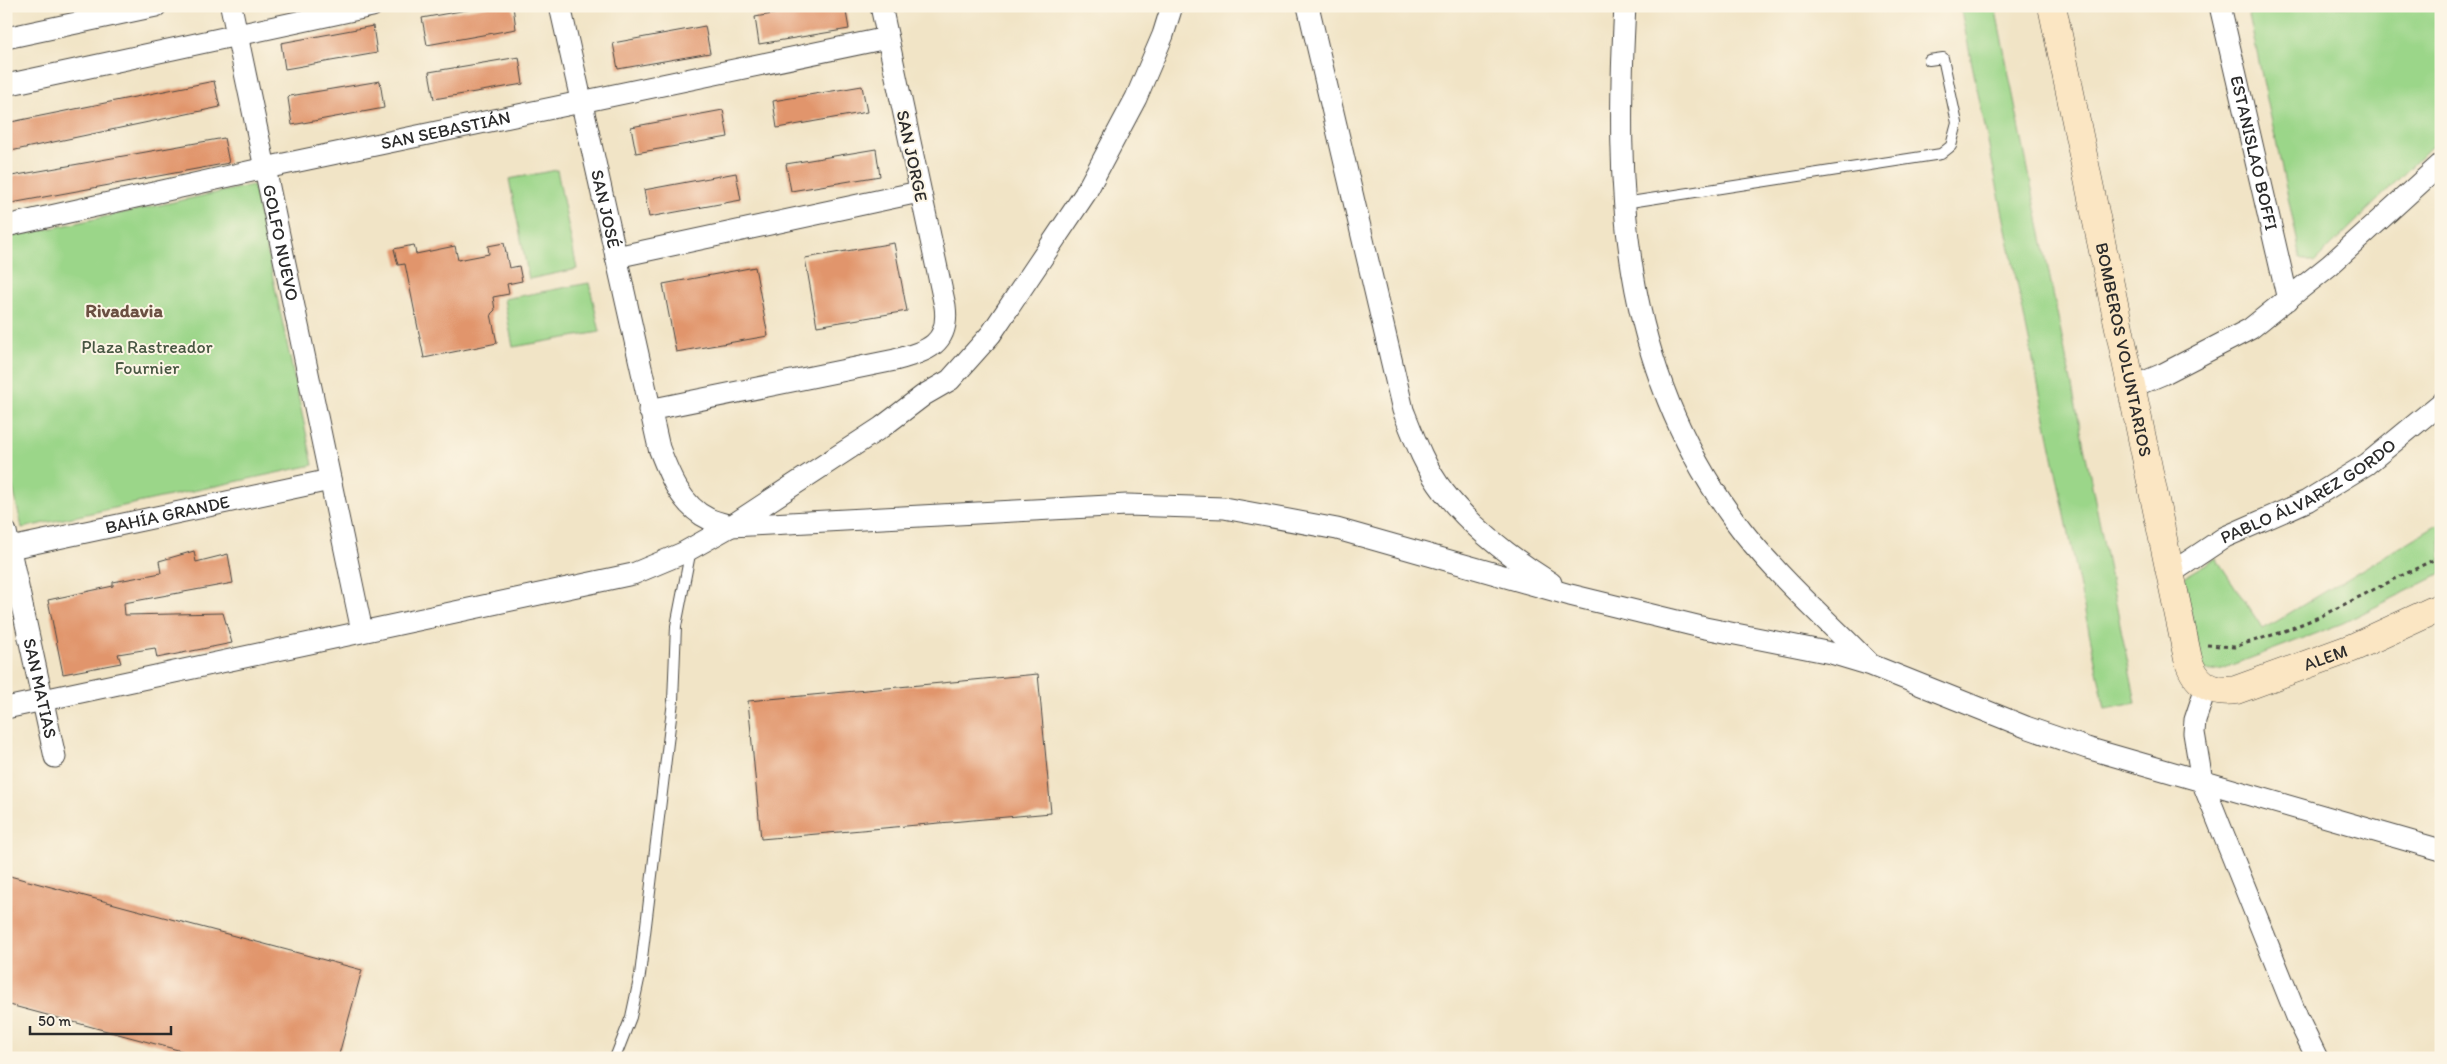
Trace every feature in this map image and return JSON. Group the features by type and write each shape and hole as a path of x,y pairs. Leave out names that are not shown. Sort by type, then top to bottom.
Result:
{"main road":[{"name":"BOMBEROS VOLUNTARIOS","path":"2052,6 2190,666 2198,680 2206,687"},
{"name":"ALEM","path":"2206,687 2223,691 2243,688 2352,648 2441,607"}],"street":[{"path":"6,38 156,6"},
{"name":"GOLFO NUEVO","path":"231,6 362,631"},
{"path":"6,85 372,6"},
{"name":"SAN JOSÉ","path":"560,6 659,448 677,487 688,502 708,519 731,526"},
{"name":"SAN JORGE","path":"649,410 895,360 930,348 942,334 946,318 945,306 880,6"},
{"path":"6,708 633,574 691,549 731,526 882,427 924,395 950,380 991,334 1085,194 1136,98 1163,35 1172,6"},
{"path":"1308,6 1403,410 1419,450 1442,491 1471,524 1523,565 1570,595"},
{"path":"1625,6 1621,106 1624,204 1633,280 1646,340 1678,429 1732,518 1759,551 1871,665"},
{"name":"ESTANISLAO BOFFI","path":"2220,6 2288,300"},
{"name":"SAN SEBASTIÁN","path":"6,226 265,168 887,38"},
{"path":"2132,387 2163,374 2250,329 2288,300 2390,212 2441,164"},
{"path":"616,257 919,192"},
{"name":"PABLO ÁLVAREZ GORDO","path":"2171,573 2225,537 2307,501 2367,464 2441,403"},
{"name":"BAHÍA GRANDE","path":"7,543 330,480"},
{"path":"731,526 1127,505 1224,508 1336,530 1570,595 1705,628 1831,653 1871,665 2035,730 2087,748 2441,850"},
{"name":"SAN MATIAS","path":"7,543 56,757"},
{"path":"2206,687 2195,720 2194,734 2202,781 2297,1018 2317,1058"}],"lane":[{"path":"1624,204 1941,154 1951,146 1957,123 1943,58 1929,60"},
{"path":"615,1058 631,1017 640,975 674,700 676,626 691,549"}],"path":[{"path":"2204,650 2203,644 2234,646 2319,617 2441,556"}],"green space":[{"path":"1960,6 1995,6 2136,703 2105,709"},
{"path":"2247,6 2441,6 2441,137 2314,263 2301,258"},
{"path":"557,170 577,269 529,279 509,179"},
{"name":"Plaza Rastreador Fournier","path":"253,185 313,465 22,528 6,457 6,238"},
{"path":"589,283 600,332 513,347 504,299"},
{"path":"2441,522 2441,574 2343,623 2222,669 2211,671 2202,669 2184,578 2187,575 2216,558 2263,629"}],"building":[{"path":"489,6 513,6 516,29 427,45 422,18"},
{"path":"818,6 845,6 849,29 759,44 755,17"},
{"path":"373,26 377,53 285,69 281,43"},
{"path":"705,26 710,53 618,69 613,43"},
{"path":"519,57 523,84 434,99 429,72"},
{"path":"214,81 220,107 6,152 6,123"},
{"path":"380,81 384,108 292,125 288,98 290,96"},
{"path":"862,86 867,112 777,128 773,101"},
{"path":"723,110 728,137 636,153 631,127"},
{"path":"224,138 229,163 6,204 6,177"},
{"path":"876,149 880,176 791,191 786,164"},
{"path":"736,173 741,200 649,217 644,190"},
{"path":"504,243 509,268 519,266 522,281 507,284 509,294 493,297 495,310 491,314 497,343 424,358 405,264 398,265 394,249 414,245 416,254 455,246 458,260 489,254 488,246"},
{"path":"894,243 907,311 817,326 805,258"},
{"path":"755,267 768,336 676,352 663,284"},
{"path":"194,551 196,562 228,554 233,583 124,603 125,615 223,613 232,643 157,658 155,648 118,654 121,663 63,674 48,600 113,586 113,582 161,573 159,561"},
{"path":"1038,674 1051,813 761,839 748,701"},
{"path":"6,875 362,970 338,1058 208,1058 6,1004"}],"district":[{"name":"Rivadavia","path":"124,310"}]}
